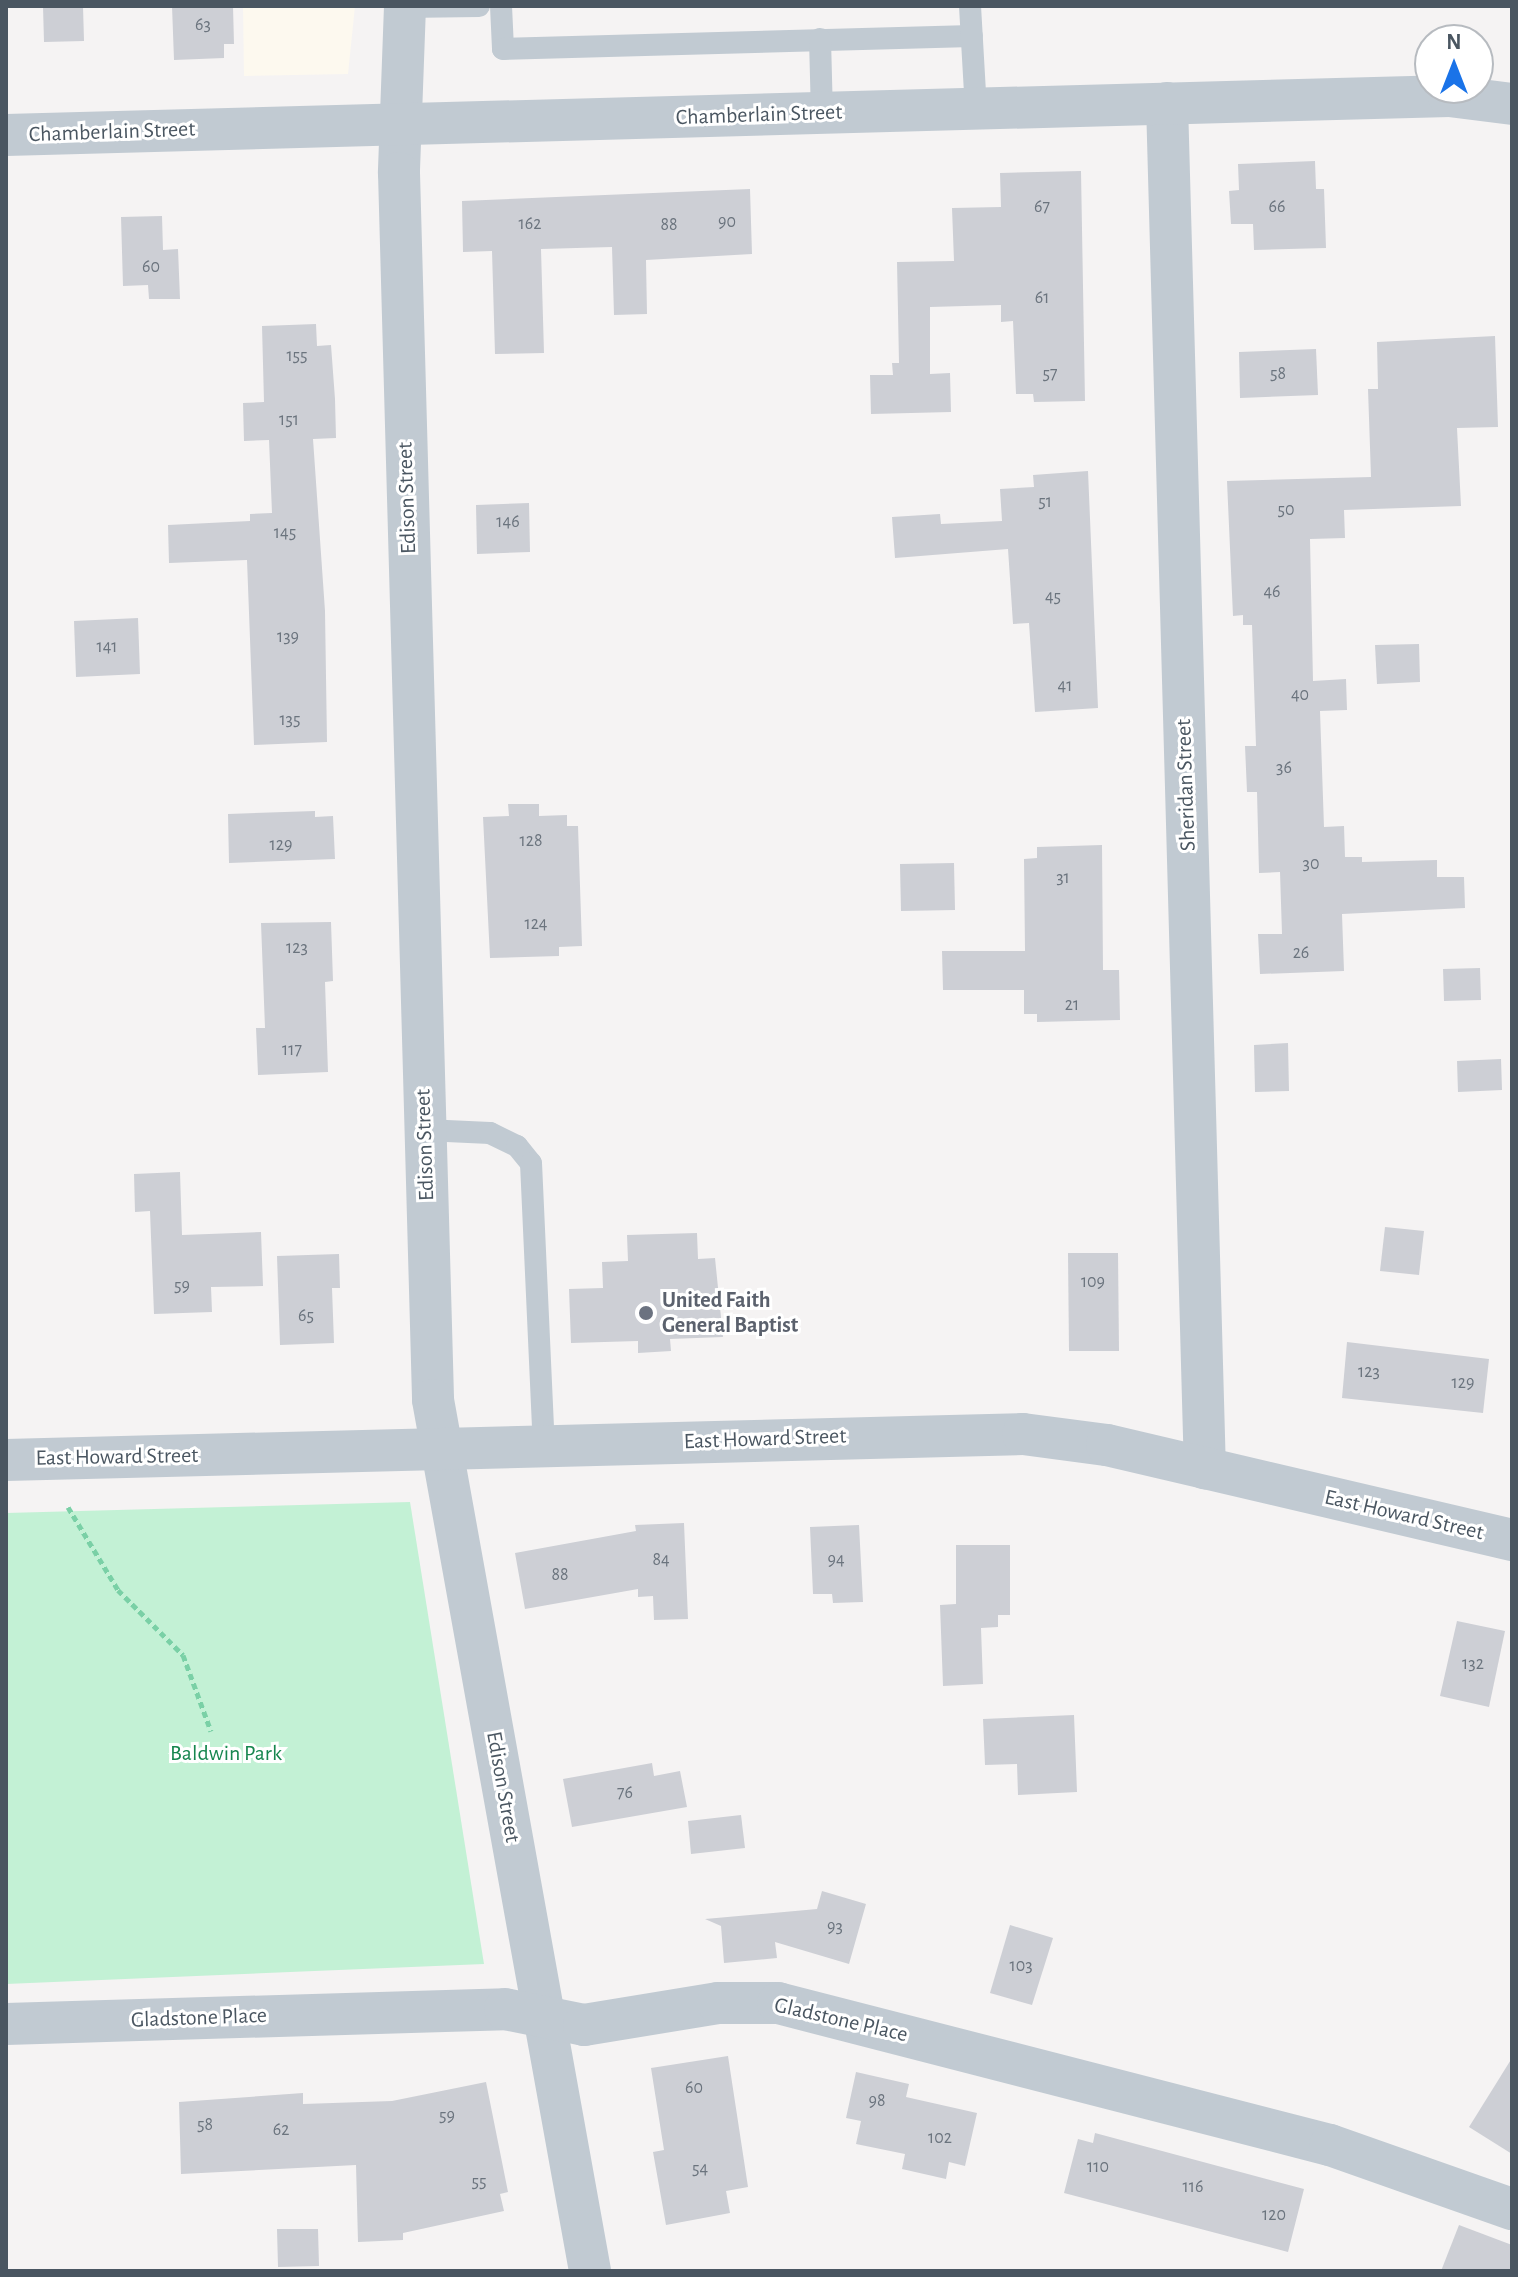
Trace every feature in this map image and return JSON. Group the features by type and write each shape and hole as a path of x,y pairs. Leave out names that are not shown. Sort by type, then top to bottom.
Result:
{"street":[{"name":"Edison Street","path":"404,7 400,124 433,1400 590,2271"},
{"name":"Chamberlain Street","path":"6,135 1461,96 1512,104"},
{"name":"Sheridan Street","path":"1167,103 1205,1468"},
{"name":"East Howard Street","path":"6,1460 1003,1433 1086,1441 1512,1540"},
{"name":"Gladstone Place","path":"6,2024 505,2009 584,2025 718,2003 778,2003 1330,2145 1512,2209"}],"lane":[{"path":"404,7 479,6"},
{"path":"501,6 503,49 972,36"},
{"path":"970,6 976,109"},
{"path":"820,39 822,113"},
{"path":"425,1130 490,1133 517,1146 531,1163 544,1445"}],"path":[{"path":"68,1507 118,1590 183,1655 211,1731"}],"shaded area":[{"path":"243,6 355,6 348,74 244,76"}],"green space":[{"name":"Baldwin Park","path":"410,1502 484,1964 6,1984 6,1513"}],"building":[{"path":"43,6 83,6 84,41 44,42"},
{"path":"172,6 233,6 234,44 224,44 224,58 174,60"},
{"path":"1315,161 1316,189 1324,189 1326,248 1254,250 1253,224 1231,224 1229,191 1239,190 1238,164"},
{"path":"1081,171 1085,401 1034,402 1033,394 1016,394 1013,321 1001,322 1001,305 930,307 930,374 950,373 951,412 871,414 870,375 893,375 892,363 899,363 897,262 954,261 952,208 1001,207 1000,173"},
{"path":"750,189 752,254 646,260 647,314 614,315 612,247 541,249 544,353 495,354 492,251 463,252 462,201"},
{"path":"162,216 163,250 178,249 180,299 149,299 148,285 123,286 121,217"},
{"path":"316,324 317,346 331,345 335,399 336,438 313,439 325,611 327,742 254,745 247,560 169,563 168,525 250,521 250,514 272,513 269,440 244,441 243,403 264,402 262,326"},
{"path":"1495,336 1498,427 1457,428 1461,506 1344,510 1345,538 1310,539 1313,681 1346,679 1347,710 1320,711 1324,827 1344,826 1345,857 1362,857 1362,862 1437,860 1437,877 1464,877 1465,908 1342,914 1344,971 1260,974 1258,934 1282,934 1280,872 1259,873 1257,792 1247,792 1245,746 1256,746 1252,625 1243,625 1243,615 1233,616 1227,481 1371,477 1368,389 1378,389 1377,342"},
{"path":"1316,349 1318,395 1240,398 1239,352"},
{"path":"1088,471 1098,708 1035,712 1029,623 1013,624 1008,549 895,558 892,517 940,514 941,524 1002,521 1000,489 1034,487 1033,475"},
{"path":"529,503 530,552 477,554 476,505"},
{"path":"138,618 140,674 76,677 74,621"},
{"path":"1419,644 1420,682 1377,684 1375,645"},
{"path":"508,804 539,804 539,816 567,815 567,826 578,826 582,946 559,947 559,956 490,958 483,817 509,816"},
{"path":"315,811 315,817 333,816 335,859 229,863 228,814"},
{"path":"1102,845 1103,970 1119,970 1120,1020 1037,1022 1037,1014 1024,1014 1024,990 943,990 942,951 1025,951 1024,859 1037,858 1037,847"},
{"path":"954,863 955,910 901,911 900,864"},
{"path":"331,922 333,981 325,982 328,1072 258,1075 256,1028 265,1028 261,923"},
{"path":"1480,968 1481,1000 1444,1001 1443,969"},
{"path":"1288,1043 1289,1091 1255,1092 1254,1045"},
{"path":"1501,1059 1502,1090 1458,1092 1457,1061"},
{"path":"180,1172 182,1235 261,1232 263,1286 211,1287 212,1312 154,1314 150,1211 135,1212 134,1174"},
{"path":"1385,1227 1424,1231 1419,1275 1380,1271"},
{"name":"United Faith General Baptist","path":"697,1233 698,1259 715,1258 723,1337 670,1339 671,1351 638,1353 638,1341 571,1343 569,1289 603,1288 602,1262 628,1261 627,1235"},
{"path":"1068,1253 1118,1253 1119,1351 1069,1351"},
{"path":"339,1254 340,1288 332,1288 334,1343 280,1345 277,1256"},
{"path":"1347,1342 1489,1359 1483,1413 1342,1398"},
{"path":"684,1523 688,1619 654,1620 653,1596 638,1597 638,1589 525,1609 515,1553 636,1531 635,1525"},
{"path":"859,1525 863,1602 833,1603 832,1594 813,1594 810,1527"},
{"path":"956,1545 1010,1545 1010,1615 998,1615 998,1627 981,1628 983,1684 943,1686 940,1605 956,1604"},
{"path":"1457,1621 1505,1631 1489,1707 1440,1696"},
{"path":"1074,1715 1077,1792 1018,1795 1017,1764 985,1765 983,1719"},
{"path":"652,1763 654,1776 680,1771 687,1807 572,1827 563,1779"},
{"path":"741,1815 745,1848 691,1854 688,1821"},
{"path":"822,1891 866,1904 849,1964 775,1942 777,1958 724,1963 721,1926 705,1919 817,1909"},
{"path":"1010,1925 1053,1938 1032,2005 990,1993"},
{"path":"728,2056 748,2187 726,2191 730,2213 666,2225 653,2152 664,2150 651,2068"},
{"path":"1512,2058 1512,2154 1469,2127"},
{"path":"856,2072 909,2084 906,2097 977,2113 965,2166 949,2162 946,2179 902,2169 905,2154 856,2144 861,2121 846,2118"},
{"path":"486,2082 508,2192 500,2194 504,2211 403,2233 403,2240 358,2242 356,2165 181,2174 179,2102 303,2093 303,2104 392,2101"},
{"path":"1095,2133 1304,2189 1288,2252 1064,2193 1078,2139 1093,2143"},
{"path":"1459,2225 1512,2245 1512,2271 1441,2271"},
{"path":"277,2229 318,2229 319,2266 278,2267"}],"place":[{"name":"United Faith General Baptist","path":"646,1313"}]}
